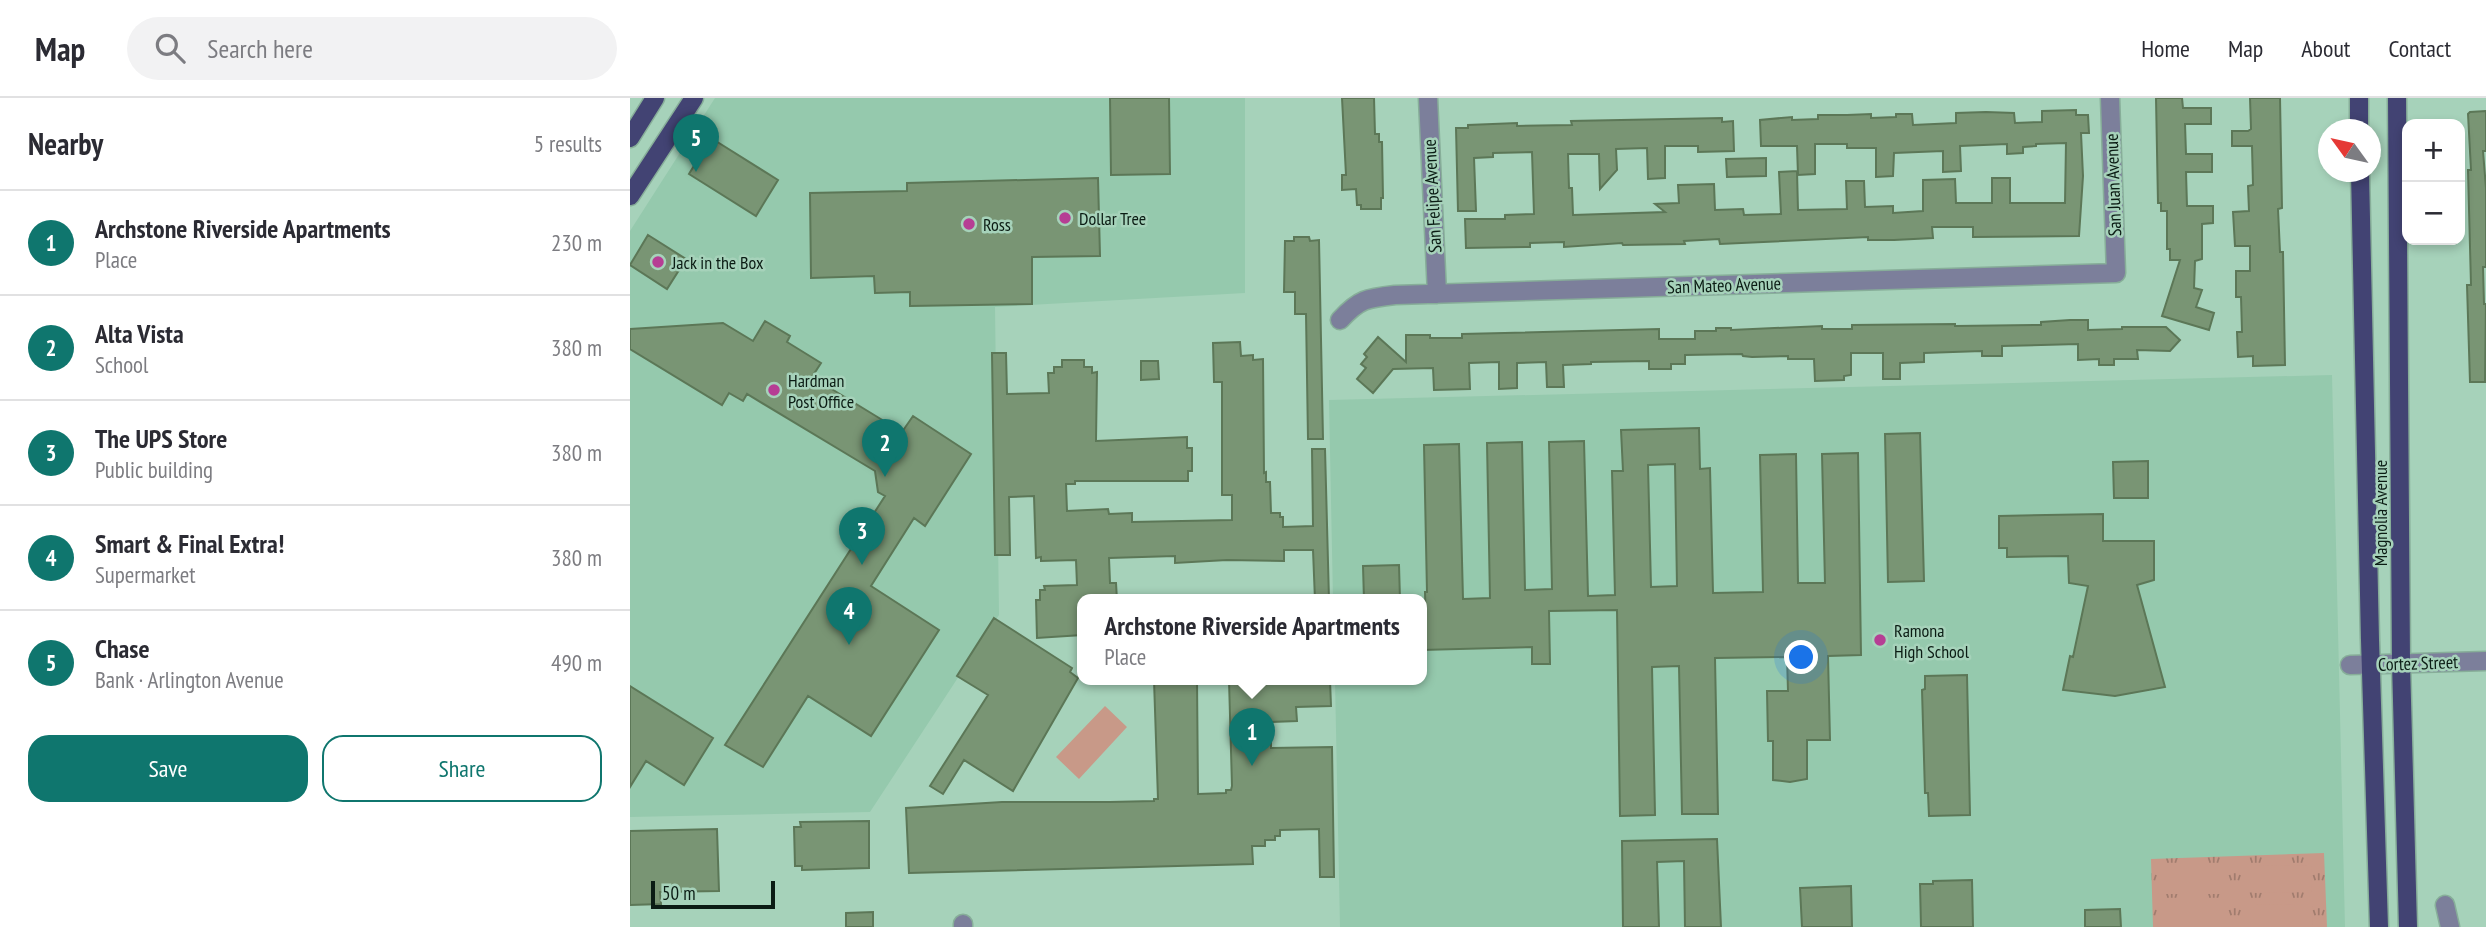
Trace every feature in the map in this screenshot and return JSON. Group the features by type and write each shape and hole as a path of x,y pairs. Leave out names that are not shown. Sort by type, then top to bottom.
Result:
{"main road":[{"path":"630,138 655,98"},
{"path":"630,196 694,98"},
{"path":"2359,98 2359,119"},
{"name":"Magnolia Avenue","path":"2397,98 2402,663 2408,927"},
{"name":"Magnolia Avenue","path":"2360,182 2370,664 2379,927"}],"street":[{"name":"San Felipe Avenue","path":"1428,98 1437,294"},
{"name":"San Juan Avenue","path":"2110,98 2116,273"},
{"name":"San Mateo Avenue","path":"1340,320 1354,305 1368,298 2116,273"},
{"name":"Cortez Street","path":"2350,665 2486,661"},
{"path":"2445,905 2450,927"}],"shaded area":[{"path":"715,98 1245,98 1245,293 995,307 999,615 870,812 630,817 630,231"},
{"name":"Ramona High School","path":"2332,375 2345,927 1340,927 1335,685 1427,685 1427,594 1333,594 1329,400"}],"green space":[{"path":"1105,706 1127,727 1079,779 1056,757"},
{"path":"2324,853 2327,927 2153,927 2151,859"},
{"path":"2311,865 2312,892 2253,893 2253,866"},
{"path":"2165,867 2224,867 2224,894 2165,894"},
{"path":"2312,904 2313,927 2254,927 2254,905"},
{"path":"2166,907 2224,907 2224,927 2166,927"}],"building":[{"path":"1110,98 1169,98 1170,174 1111,175"},
{"path":"1342,98 1374,98 1375,134 1379,134 1379,142 1382,142 1381,209 1361,209 1361,205 1357,205 1356,189 1342,190 1342,175 1346,175"},
{"path":"2156,98 2182,98 2183,108 2211,108 2211,124 2185,124 2186,154 2212,154 2212,172 2186,172 2187,206 2213,206 2213,223 2202,224 2202,259 2195,261 2194,288 2202,290 2196,307 2214,313 2209,330 2162,316 2180,260 2170,260 2170,249 2167,249 2167,211 2161,211 2161,203 2158,203"},
{"path":"2250,98 2280,98 2282,208 2278,209 2280,252 2283,252 2285,365 2253,366 2253,356 2238,357 2237,332 2242,332 2241,297 2236,297 2236,271 2250,271 2250,246 2235,246 2233,212 2249,211 2248,186 2253,185 2252,146 2232,146 2232,131 2251,129"},
{"path":"2076,110 2076,115 2088,115 2089,133 2081,133 2083,176 2079,236 1973,237 1973,227 1932,227 1933,238 1894,240 1868,240 1868,237 1720,244 1719,239 1684,241 1685,244 1622,243 1564,247 1564,242 1530,243 1530,247 1466,248 1465,219 1505,219 1505,215 1534,214 1532,152 1493,153 1493,157 1474,158 1476,211 1458,211 1456,128 1517,123 1517,126 1572,125 1571,121 1722,118 1722,122 1733,121 1734,151 1698,152 1698,146 1665,146 1665,178 1648,179 1647,148 1616,149 1617,170 1600,189 1599,154 1568,154 1573,215 1665,212 1655,204 1679,203 1678,185 1714,184 1715,210 1743,209 1744,215 1781,214 1779,172 1797,171 1798,210 1847,209 1846,181 1864,181 1865,207 1893,206 1893,213 1923,211 1923,180 1955,179 1956,203 1992,203 1992,178 2010,178 2010,203 2065,203 2066,143 2036,144 2023,147 2023,153 2007,154 2007,144 1960,146 1961,171 1943,172 1943,151 1894,153 1893,176 1876,177 1876,148 1815,144 1815,174 1798,175 1797,146 1761,146 1760,120 1792,117 1792,120 1818,119 1818,115 1871,114 1871,118 1912,114 1913,125 1956,123 1956,113 1986,112 2014,113 2015,123 2042,122 2042,111"},
{"path":"2486,111 2486,151 2483,151 2486,188 2486,267 2483,267 2486,304 2485,382 2470,382 2467,285 2471,285 2468,170 2471,170 2468,114"},
{"path":"711,138 778,180 756,216 689,174"},
{"path":"1766,158 1766,176 1727,177 1726,159"},
{"path":"1098,178 1100,256 1032,257 1032,304 910,306 910,292 875,293 874,276 811,278 810,193 907,191 907,183"},
{"name":"Jack in the Box","path":"648,235 686,259 667,289 630,265"},
{"path":"1294,237 1319,240 1323,439 1308,439 1306,314 1295,314 1295,292 1284,292 1285,241 1294,241"},
{"path":"2088,320 2088,330 2166,327 2180,340 2170,351 2137,350 2138,359 2114,359 2114,365 2099,365 2099,359 2078,360 2078,344 2002,346 2002,356 1982,356 1982,351 1924,353 1924,362 1900,363 1900,379 1883,379 1883,353 1851,353 1851,375 1844,376 1844,380 1815,381 1814,359 1788,359 1788,356 1752,357 1742,354 1685,355 1685,364 1671,364 1671,369 1649,369 1649,361 1563,365 1564,387 1547,387 1546,362 1517,363 1517,388 1499,389 1499,362 1469,363 1470,389 1434,390 1433,368 1393,369 1373,393 1357,379 1366,368 1361,364 1367,357 1364,354 1378,337 1406,362 1406,335 1462,338 1462,334 1659,329 1659,339 1695,339 1695,331 1716,331 1716,328 1731,330 1822,326 1822,329 1852,329 1852,325 2041,325 2041,322"},
{"path":"765,321 790,336 787,342 821,363 812,377 902,432 913,416 971,454 925,526 914,518 871,586 939,630 871,736 808,696 763,767 725,745 885,496 878,492 875,471 747,394 743,401 729,393 722,405 630,349 630,329 723,323 753,341"},
{"path":"1240,342 1241,356 1253,355 1253,360 1263,359 1264,473 1266,472 1266,482 1270,482 1271,513 1280,513 1283,527 1313,526 1312,449 1325,449 1329,594 1315,594 1313,550 1284,550 1284,561 1175,563 1175,556 1109,558 1110,583 1116,583 1117,594 1077,594 1077,635 1037,638 1036,600 1040,600 1040,590 1045,590 1044,586 1077,585 1076,560 1041,561 1041,557 1036,558 1034,496 1009,497 1010,555 995,555 992,353 1006,353 1007,394 1049,393 1048,373 1054,373 1054,367 1062,367 1062,360 1084,360 1084,367 1092,367 1092,373 1097,372 1096,441 1187,437 1187,448 1192,448 1192,471 1188,471 1188,481 1075,481 1075,484 1066,484 1067,511 1108,509 1109,514 1132,513 1132,522 1232,520 1232,495 1222,495 1222,382 1214,382 1213,343"},
{"path":"1141,361 1158,361 1159,379 1141,380"},
{"name":"Ramona High School","path":"1699,428 1700,469 1710,468 1713,593 1763,592 1760,455 1796,454 1798,583 1825,583 1822,454 1858,453 1861,655 1828,656 1830,740 1807,740 1807,779 1790,782 1773,780 1773,741 1768,741 1767,691 1788,691 1787,657 1715,658 1718,814 1682,814 1679,666 1652,667 1655,815 1620,816 1617,610 1549,611 1550,664 1532,664 1532,647 1427,650 1424,445 1459,444 1463,599 1490,598 1487,443 1522,442 1525,590 1552,589 1549,442 1584,441 1588,596 1615,595 1612,471 1623,471 1621,430","holes":["1675,464 1677,586 1651,587 1648,465"]},
{"name":"Ramona High School","path":"1920,433 1924,581 1888,582 1885,434"},
{"path":"2148,461 2148,498 2114,498 2113,462"},
{"path":"2103,514 2103,541 2154,541 2154,580 2137,585 2165,687 2115,696 2063,690 2088,586 2069,583 2068,556 2007,557 2007,548 1999,548 1999,516"},
{"path":"1399,565 1400,594 1364,594 1363,566"},
{"path":"994,618 1072,668 1070,672 1077,677 1013,791 964,760 943,794 930,786 988,695 957,676"},
{"name":"Ramona High School","path":"1967,675 1970,815 1929,816 1928,793 1925,793 1922,690 1925,689 1925,676"},
{"path":"1154,685 1197,685 1198,794 1226,793 1226,790 1231,790 1229,685 1330,685 1331,706 1296,707 1297,721 1271,722 1271,748 1332,747 1334,877 1320,877 1319,829 1280,830 1280,836 1275,836 1275,840 1265,840 1265,846 1252,846 1253,864 909,873 906,808 1002,802 1158,799"},
{"path":"630,686 713,738 684,785 646,761 630,787"},
{"path":"869,821 869,868 802,870 802,866 795,866 794,827 801,827 800,822"},
{"path":"717,829 719,891 660,892 661,904 630,905 630,831"},
{"path":"1717,839 1721,927 1685,927 1684,861 1657,862 1659,927 1623,927 1622,841"},
{"path":"1972,880 1973,927 1921,927 1920,884"},
{"path":"1851,886 1852,927 1802,927 1800,888"},
{"path":"2120,909 2121,927 2085,927 2085,910"},
{"path":"873,912 873,927 846,927 846,913"}],"place":[{"name":"Chase","path":"696,172"},
{"name":"Dollar Tree","path":"1065,218"},
{"name":"Ross","path":"969,224"},
{"name":"Jack in the Box","path":"658,262"},
{"name":"Hardman Post Office","path":"774,390"},
{"name":"Alta Vista","path":"885,477"},
{"name":"The UPS Store","path":"862,565"},
{"name":"Ramona High School","path":"1880,640"},
{"name":"Smart & Final Extra!","path":"849,645"},
{"name":"Archstone Riverside Apartments","path":"1252,766"}]}
